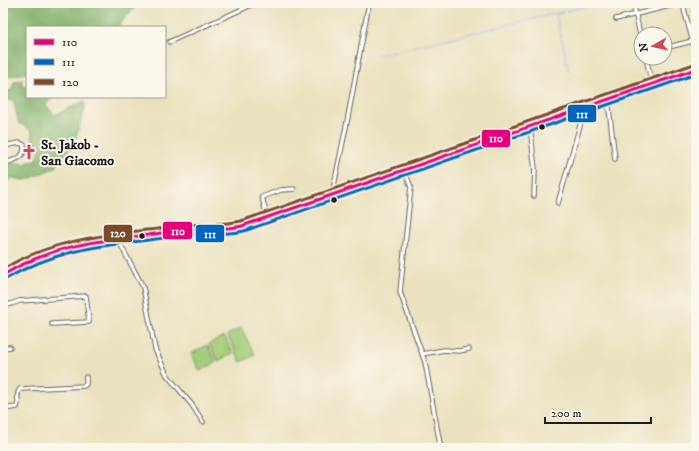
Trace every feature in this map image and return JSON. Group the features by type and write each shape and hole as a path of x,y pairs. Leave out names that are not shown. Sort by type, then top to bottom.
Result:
{"street":[{"path":"168,42 256,3"},
{"path":"332,195 369,3"},
{"path":"633,3 638,26"},
{"path":"616,19 683,3 696,53"},
{"path":"673,46 692,41"},
{"path":"648,66 652,84"},
{"path":"3,275 17,266 56,251 80,244 117,238 196,229 232,228 696,69"},
{"path":"608,100 615,160"},
{"path":"558,203 585,108"},
{"path":"530,126 535,170 534,196"},
{"path":"3,146 20,143 24,145 22,156 20,158 3,164"},
{"path":"404,170 411,187 400,292 425,362 440,448"},
{"path":"267,217 262,201 263,196 281,190 294,189"},
{"path":"117,238 143,287 155,349 167,375 192,405 203,422"},
{"path":"3,306 19,301 86,296 89,322 52,324"},
{"path":"3,348 10,347"},
{"path":"422,354 444,350 459,351 469,349"},
{"path":"3,409 17,407 18,392 20,389 84,386 86,384 86,376"}],"green space":[{"path":"3,3 139,3 118,26 26,26 26,73 3,77"},
{"path":"22,80 22,87 26,86 26,98 53,98 46,105 55,115 84,101 85,107 74,143 56,167 29,179 25,180 12,178 3,184 3,161 24,164 37,159 40,152 33,141 31,130 19,123 13,99 3,102 3,92 12,90 14,82"},
{"path":"241,328 255,355 241,362 227,335"},
{"path":"224,336 233,353 218,361 209,344"},
{"path":"207,345 216,362 200,371 191,354"}],"waterway":[{"path":"373,56 601,3"},
{"path":"556,14 569,72"}],"transit line":[{"name":"120","path":"3,269 37,252 54,246 90,238 184,225 241,221 694,64"},
{"name":"110","path":"3,275 38,257 73,246 190,229 242,226 696,69"},
{"name":"111","path":"6,279 41,262 75,251 192,234 244,231 696,74"}],"place":[{"name":"St. Jakob - San Giacomo","path":"29,152"}]}
